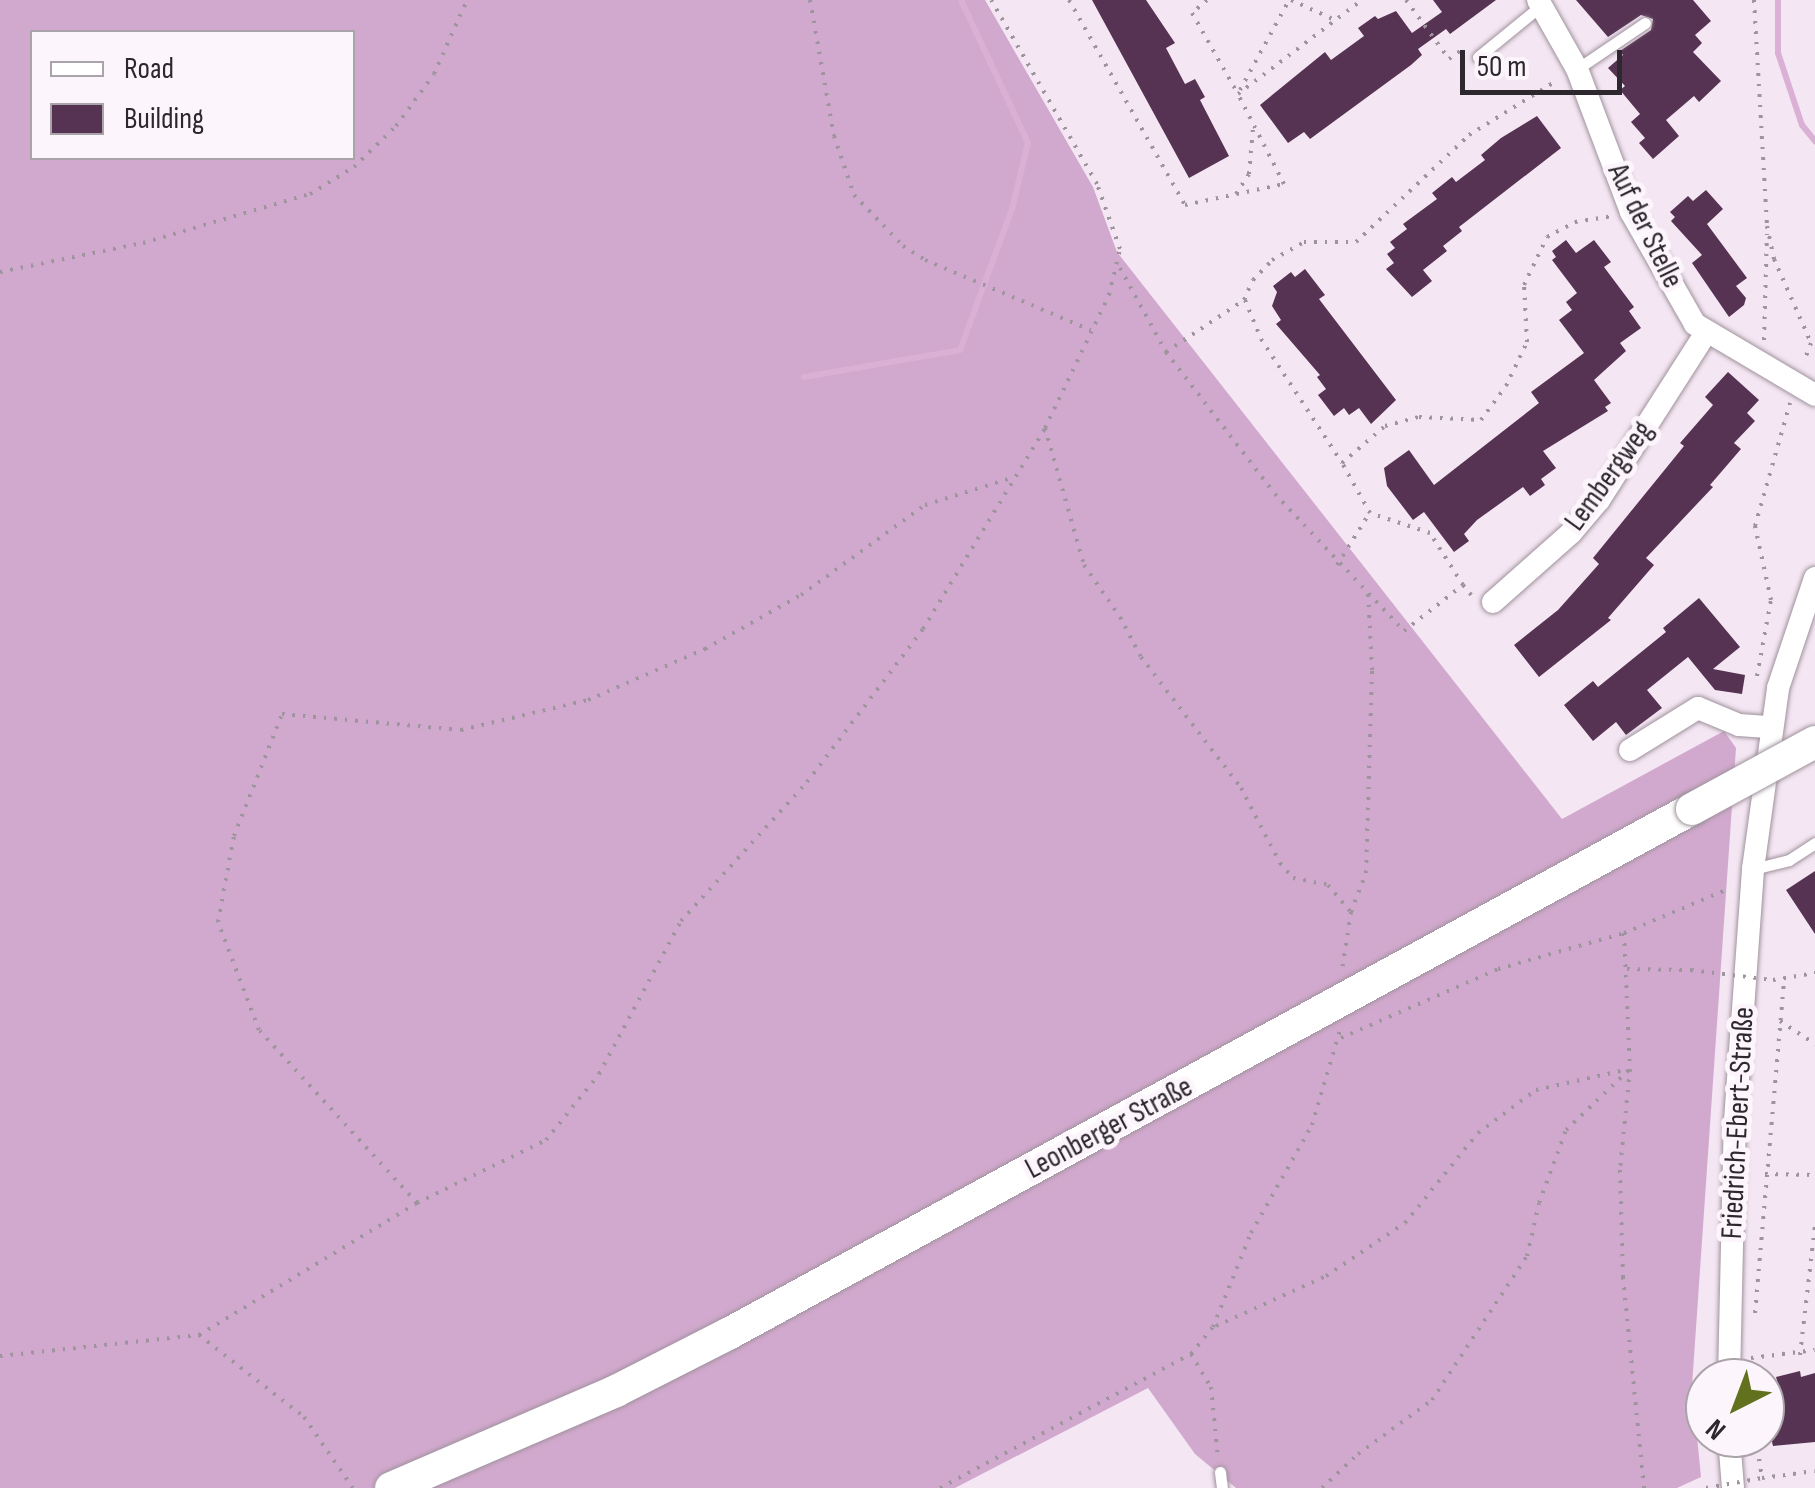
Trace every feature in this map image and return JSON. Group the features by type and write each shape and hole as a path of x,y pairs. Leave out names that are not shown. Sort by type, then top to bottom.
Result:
{"main road":[{"name":"Leonberger Straße","path":"391,1488 599,1399 730,1334 1815,742"}],"street":[{"name":"Auf der Stelle","path":"1543,2 1577,68 1631,212 1696,324 1706,334 1805,389"},
{"name":"Lembergweg","path":"1493,602 1599,500 1706,334"},
{"name":"Friedrich-Ebert-Straße","path":"1729,1358 1735,1121 1754,869 1771,727 1791,643 1815,578"},
{"path":"1630,750 1698,708 1739,724 1771,727"},
{"path":"1731,1458 1733,1488"}],"lane":[{"path":"1478,58 1543,2"},
{"path":"1577,68 1644,23"},
{"path":"1754,869 1789,860 1815,844"},
{"path":"1220,1472 1222,1488"}],"path":[{"path":"0,272 143,243 310,194 354,167 396,126 434,74 467,0"},
{"path":"810,0 834,136 854,195 903,246 976,284 1091,330"},
{"path":"0,1356 199,1336 418,1203 546,1140 599,1074 681,921 806,782 924,629 1011,478 1045,428 1119,267 1120,250 1097,184 991,0"},
{"path":"1069,0 1185,205 1284,184 1192,13 1207,0"},
{"path":"1238,94 1290,0 1335,20"},
{"path":"1238,94 1362,0"},
{"path":"1406,0 1449,59 1476,40"},
{"path":"1754,0 1767,226 1763,367"},
{"path":"1166,352 1244,300 1253,280 1272,260 1304,242 1356,242 1469,135 1577,68"},
{"path":"1236,194 1249,174 1253,123"},
{"path":"1342,463 1385,426 1419,418 1480,420 1506,386 1527,342 1524,285 1547,237 1575,222 1631,212"},
{"path":"1767,226 1774,259 1811,344 1805,389"},
{"path":"1119,267 1166,352 1275,494 1404,631 1463,586"},
{"path":"1244,300 1261,339 1342,463 1370,514 1430,533 1463,586 1482,608 1493,602"},
{"path":"1045,428 1084,564 1120,617 1140,657 1232,775 1280,864 1293,878 1328,885 1350,912"},
{"path":"418,1203 259,1030 218,922 234,836 282,714 461,730 588,700 705,649 801,595 925,504 1011,478"},
{"path":"1337,564 1370,514"},
{"path":"1340,1000 1350,912 1366,873 1372,687 1368,591"},
{"path":"940,1488 1191,1354 1213,1327 1252,1233 1312,1125 1340,1039 1498,969 1624,933 1732,887"},
{"path":"1624,933 1630,1069 1620,1170 1623,1277 1644,1488"},
{"path":"1627,969 1690,970 1773,980 1815,972"},
{"path":"1754,1321 1784,979"},
{"path":"1780,1021 1815,1044"},
{"path":"1213,1327 1326,1276 1405,1223 1478,1133 1536,1090 1630,1069"},
{"path":"1322,1488 1358,1454 1432,1400 1527,1256 1539,1203 1566,1130 1630,1069"},
{"path":"1765,1174 1815,1175"},
{"path":"1800,1355 1815,1225"},
{"path":"199,1336 304,1417 353,1488"},
{"path":"1753,1340 1751,1358 1800,1355 1815,1350"},
{"path":"1191,1354 1211,1387 1220,1472"},
{"path":"1759,1458 1762,1478"},
{"path":"1706,1488 1815,1471"},
{"path":"1773,1479 1777,1488"}],"shaded area":[{"path":"0,0 985,0 1093,187 1117,252 1562,819 1724,731 1736,748 1694,1358 1685,1358 1685,1458 1699,1458 1701,1477 1677,1488 1236,1488 1195,1454 1148,1388 955,1488 0,1488"}],"building":[{"path":"1092,0 1146,0 1175,43 1166,48 1185,84 1195,79 1205,97 1200,100 1229,156 1189,178"},
{"path":"1433,0 1496,0 1450,34 1446,29 1418,49 1422,55 1411,65 1310,139 1304,132 1288,143 1260,105 1325,52 1331,60 1364,36 1358,28 1375,16 1378,19 1396,11 1412,33 1442,12"},
{"path":"1576,0 1693,0 1711,21 1695,35 1702,43 1693,52 1721,81 1699,102 1694,96 1666,120 1679,136 1653,159 1639,143 1645,138 1631,122 1640,114 1620,90 1625,86 1608,68 1623,55 1620,51 1651,30 1653,19 1641,15 1608,37"},
{"path":"1537,116 1561,148 1459,227 1462,231 1443,246 1447,251 1423,270 1432,281 1412,297 1386,269 1394,263 1387,254 1395,248 1390,242 1407,229 1403,224 1437,199 1432,193 1452,177 1456,182 1485,160 1481,155 1501,138"},
{"path":"1706,190 1723,209 1707,224 1747,278 1736,286 1746,298 1744,305 1729,317 1692,263 1702,255 1671,221 1675,217 1670,212 1688,196 1693,201"},
{"path":"1566,240 1576,253 1594,240 1611,262 1604,267 1634,307 1629,311 1641,328 1620,343 1626,351 1594,380 1611,403 1605,407 1608,411 1543,451 1556,468 1541,479 1545,485 1530,496 1523,487 1477,520 1464,534 1469,541 1454,552 1424,512 1413,520 1387,486 1384,468 1409,450 1434,485 1539,403 1531,392 1584,353 1559,320 1572,310 1566,302 1577,293 1552,260 1556,257 1552,251"},
{"path":"1305,269 1325,295 1319,299 1396,400 1371,424 1359,408 1349,415 1344,408 1334,416 1318,395 1326,389 1317,377 1320,375 1276,324 1281,320 1272,306 1277,292 1273,286 1291,272 1295,277"},
{"path":"1728,372 1759,400 1747,413 1755,421 1734,443 1741,449 1710,485 1713,487 1646,558 1654,565 1608,618 1611,620 1539,677 1514,645 1558,610 1599,564 1593,558 1684,446 1680,443 1713,405 1705,397"},
{"path":"1699,598 1740,647 1713,669 1745,675 1742,694 1715,690 1688,657 1647,690 1662,708 1626,735 1616,722 1593,741 1564,705 1593,681 1598,687 1666,632 1663,628"},
{"path":"1815,871 1815,934 1786,890"},
{"path":"1800,1371 1801,1377 1815,1373 1815,1442 1785,1445 1785,1375"}],"waterway":[{"path":"804,377 960,350 1012,209 1028,143 961,0"},
{"path":"1778,0 1778,53 1802,125 1815,141"}]}
